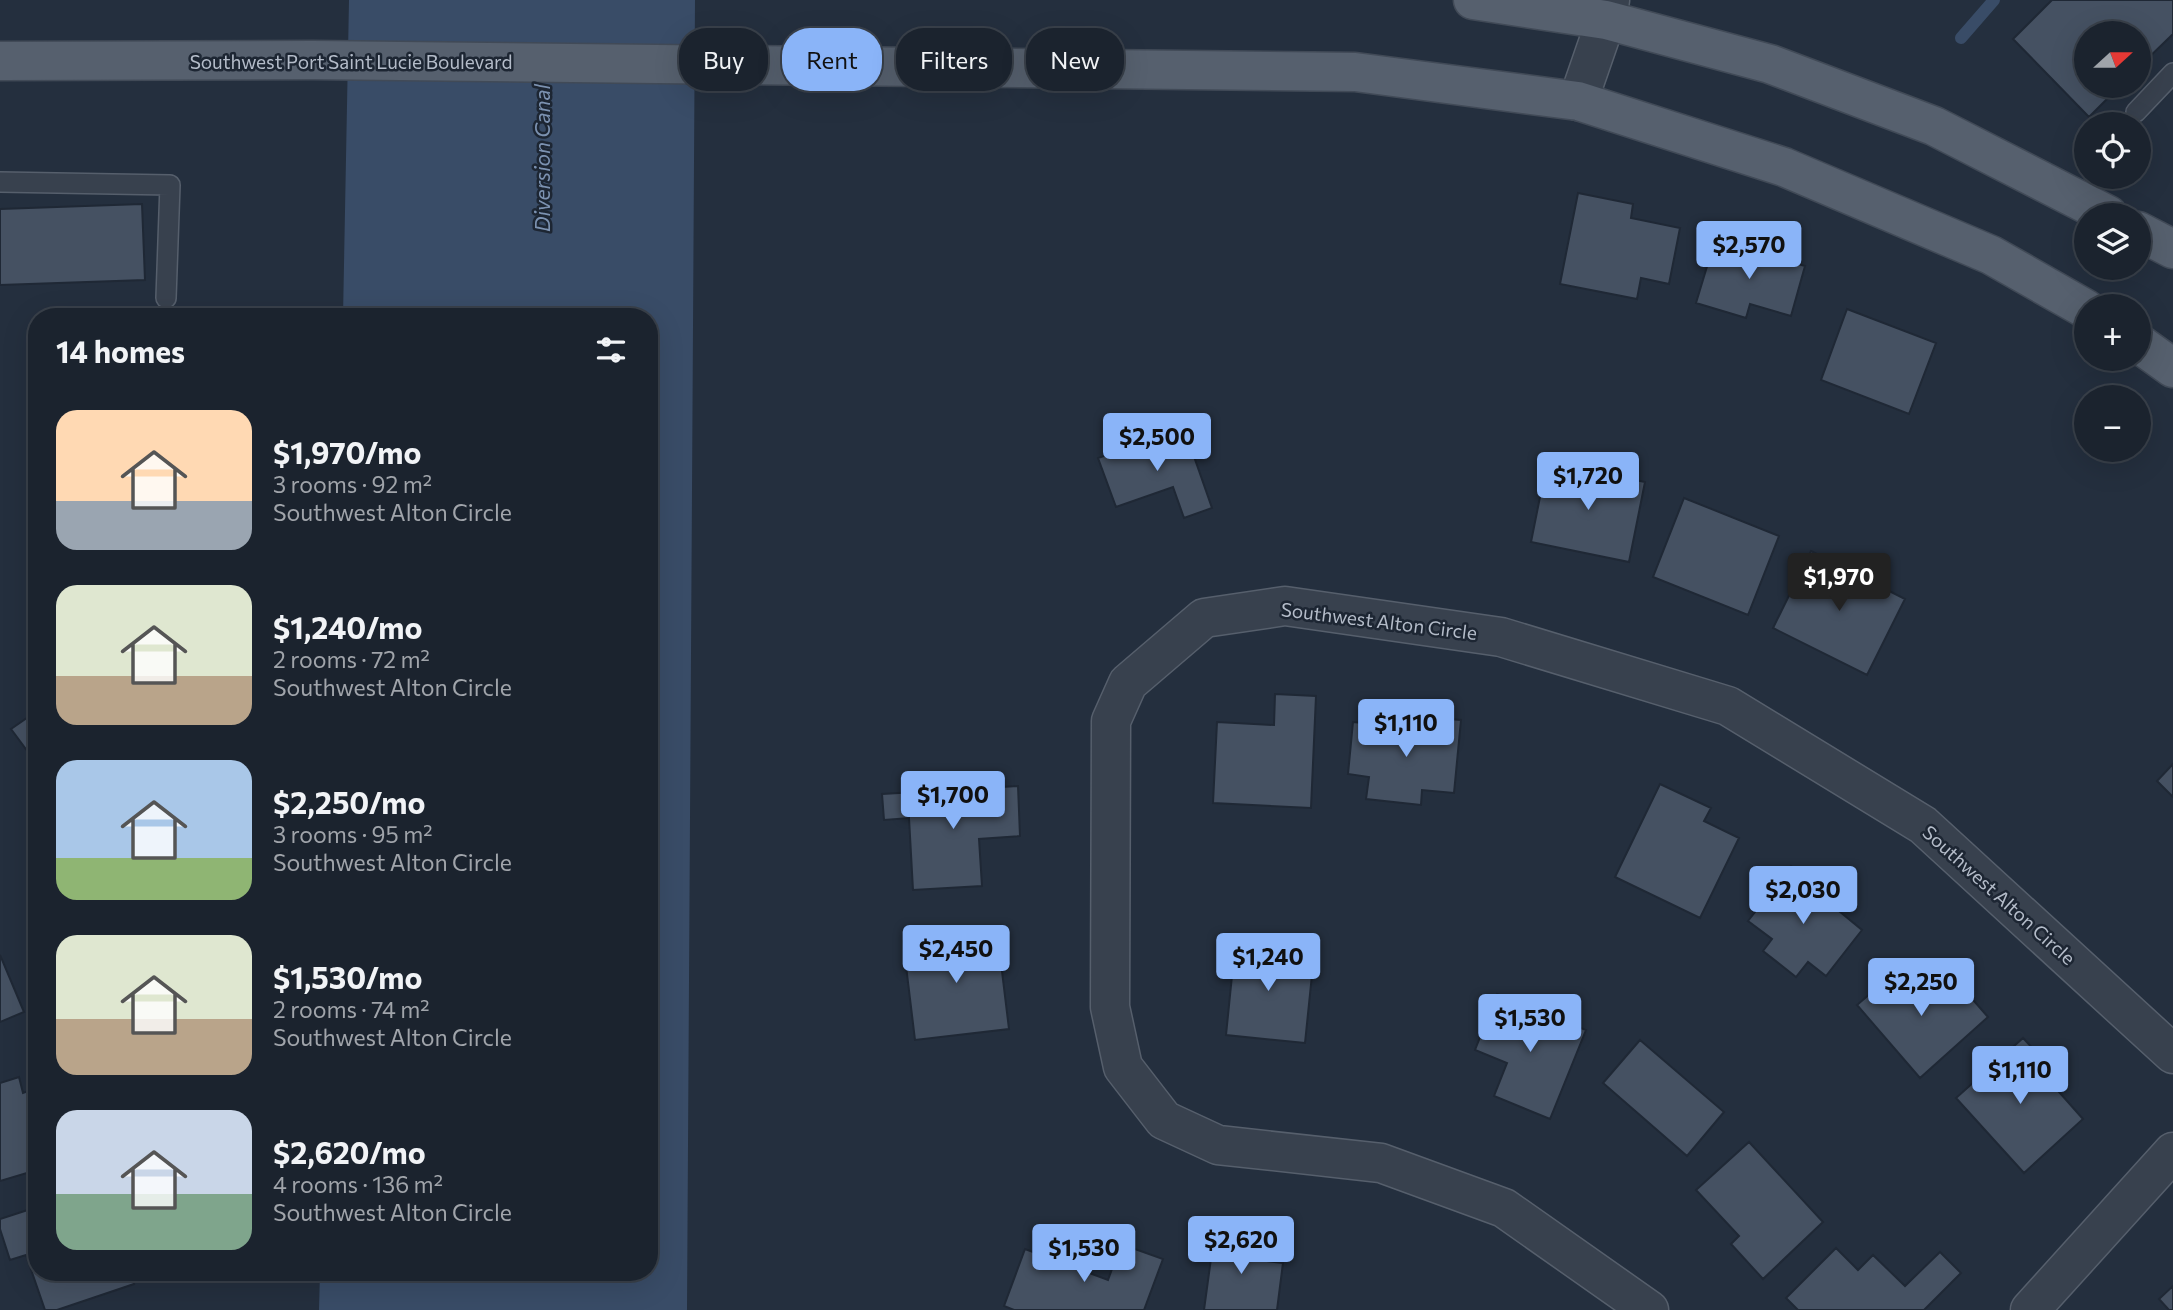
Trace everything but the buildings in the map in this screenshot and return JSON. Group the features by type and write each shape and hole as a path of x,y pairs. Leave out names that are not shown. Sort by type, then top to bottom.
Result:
{"main road":[{"path":"1474,0 1608,10 1770,64 1934,126 2085,203"},
{"name":"Southwest Port Saint Lucie Boulevard","path":"0,61 313,61 1355,72 1578,101 1784,167 1991,255 2074,302"},
{"path":"2151,238 2173,249"},
{"path":"2151,352 2173,368"}],"street":[{"path":"1578,101 1608,10"},
{"name":"Southwest Alton Circle","path":"1649,1310 1504,1208 1381,1163 1219,1145 1164,1120 1123,1067 1110,1007 1111,721 1128,683 1204,618 1284,606 1501,637 1728,706 1923,825 2173,1054"},
{"path":"2030,1310 2173,1152"}],"lane":[{"path":"2136,112 2173,73"},
{"path":"0,182 170,185 166,298"}],"water":[{"name":"Diversion Canal","path":"349,0 695,0 695,28 679,28 679,91 694,91 687,1310 319,1310 320,1281 658,1281 658,308 343,308"}],"waterway":[{"path":"1961,38 1994,0"}]}
